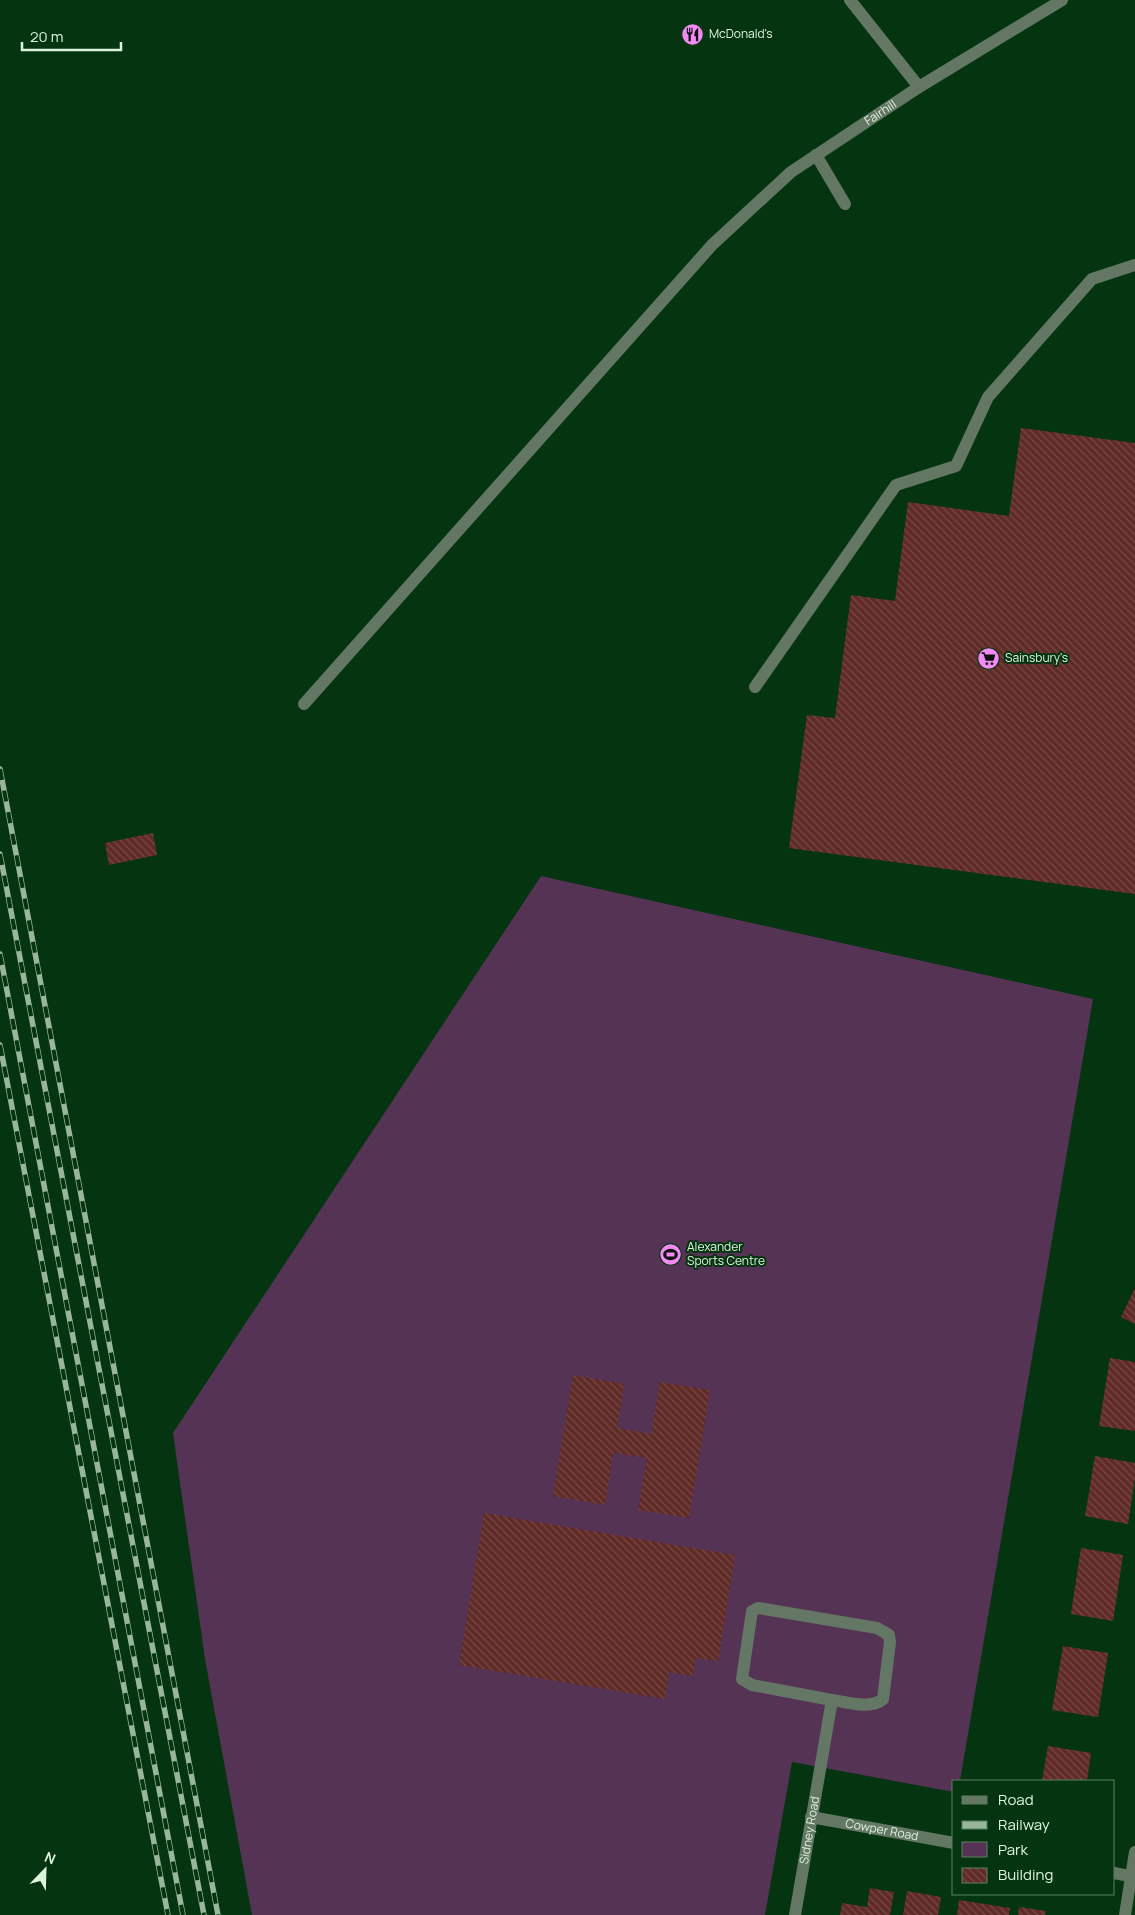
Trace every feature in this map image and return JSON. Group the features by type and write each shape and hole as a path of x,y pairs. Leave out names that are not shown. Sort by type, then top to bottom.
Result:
{"street":[{"path":"850,0 919,87"},
{"name":"Fairhill","path":"304,704 712,245 791,172 919,87 1062,0"},
{"path":"816,155 845,204"},
{"path":"755,686 896,485 956,466 988,397 1092,279 1135,265"},
{"path":"758,1608 877,1628 889,1635 890,1642 883,1699 878,1703 868,1704 832,1700 752,1685 742,1679 752,1611 758,1608"},
{"name":"Sidney Road","path":"795,1915 832,1700"},
{"name":"Cowper Road","path":"811,1817 952,1843"},
{"path":"1125,1915 1133,1877 1135,1852"},
{"path":"1115,1873 1133,1877"}],"green space":[{"name":"Alexander Sports Centre","path":"541,876 1093,999 960,1780 952,1780 952,1792 792,1762 765,1915 252,1915 205,1659 173,1433"}],"building":[{"name":"Sainsbury's","path":"1021,428 1135,443 1135,894 789,848 807,715 835,718 851,595 895,601 908,502 1009,516"},
{"path":"153,833 157,855 109,865 105,843"},
{"path":"1135,1288 1135,1324 1121,1317"},
{"path":"1110,1358 1135,1362 1135,1431 1099,1426"},
{"path":"573,1375 624,1384 617,1428 651,1434 660,1382 710,1390 689,1518 638,1510 647,1458 613,1453 605,1505 553,1496"},
{"path":"1095,1456 1135,1463 1135,1478 1128,1524 1085,1516"},
{"path":"484,1513 735,1555 718,1661 696,1658 693,1676 669,1672 665,1699 459,1665"},
{"path":"1081,1548 1123,1555 1113,1621 1071,1614"},
{"path":"1063,1646 1108,1653 1098,1717 1052,1710"},
{"path":"1048,1746 1091,1753 1087,1780 1042,1780"},
{"path":"870,1888 894,1892 890,1915 840,1915 842,1903 867,1907"},
{"path":"907,1891 941,1897 938,1915 903,1915"},
{"path":"959,1900 1010,1908 1009,1915 957,1915"},
{"path":"1019,1907 1046,1911 1045,1915 1018,1915"}],"railway":[{"path":"0,769 218,1915"},
{"path":"0,854 204,1915"},
{"path":"0,954 183,1915"},
{"path":"0,1045 168,1915"}],"place":[{"name":"McDonald's","path":"693,34"},
{"name":"Sainsbury's","path":"989,658"},
{"name":"Alexander Sports Centre","path":"671,1254"}]}
